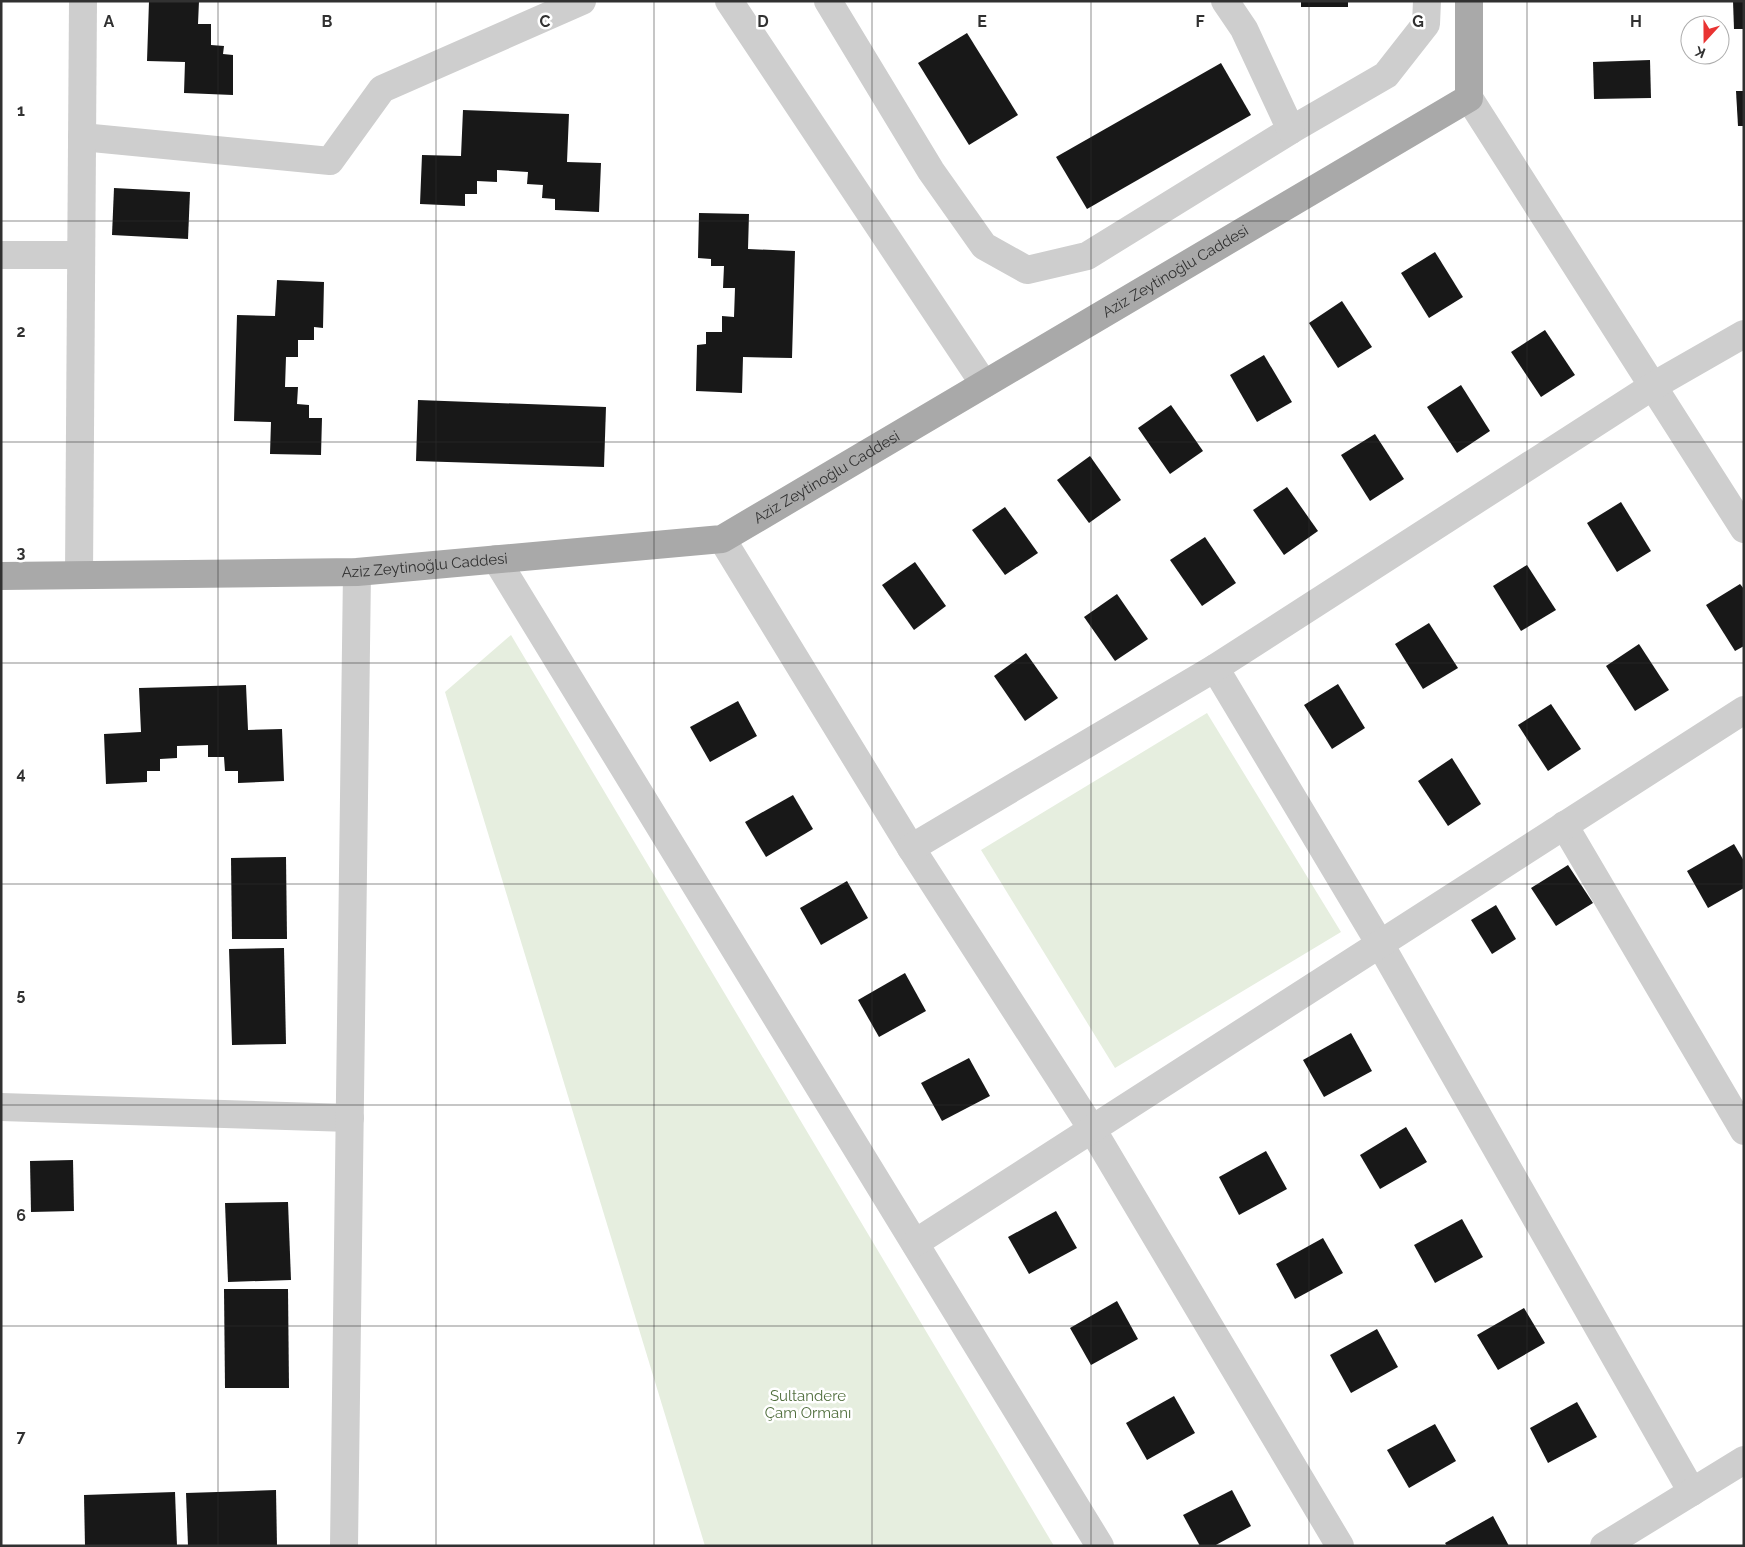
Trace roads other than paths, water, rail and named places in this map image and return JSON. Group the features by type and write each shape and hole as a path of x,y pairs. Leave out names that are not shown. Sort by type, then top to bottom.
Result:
{"main road":[{"path":"1469,1 1469,98"},
{"name":"Aziz Zeytinoğlu Caddesi","path":"1,576 357,572 722,539 1469,98"}],"street":[{"path":"79,575 83,1"},
{"path":"82,137 330,162 382,89 582,1"},
{"path":"729,1 984,384"},
{"path":"828,1 931,171 984,246 1027,270 1087,256 1292,130 1386,75 1426,24 1427,1"},
{"path":"1225,1 1244,29 1292,130"},
{"path":"1469,98 1744,529"},
{"path":"1,255 81,256"},
{"path":"911,848 1215,668 1653,386 1744,334"},
{"path":"722,539 911,848 1092,1129 1340,1546"},
{"path":"496,559 1100,1546"},
{"path":"344,1546 357,572"},
{"path":"1215,668 1380,944 1692,1492"},
{"path":"915,1243 1744,710"},
{"path":"1564,826 1744,1131"},
{"path":"1,1107 350,1118"},
{"path":"1604,1546 1744,1460"}],"park label":[{"name":"Sultandere Çam Ormanı","path":"808,1404"}]}
